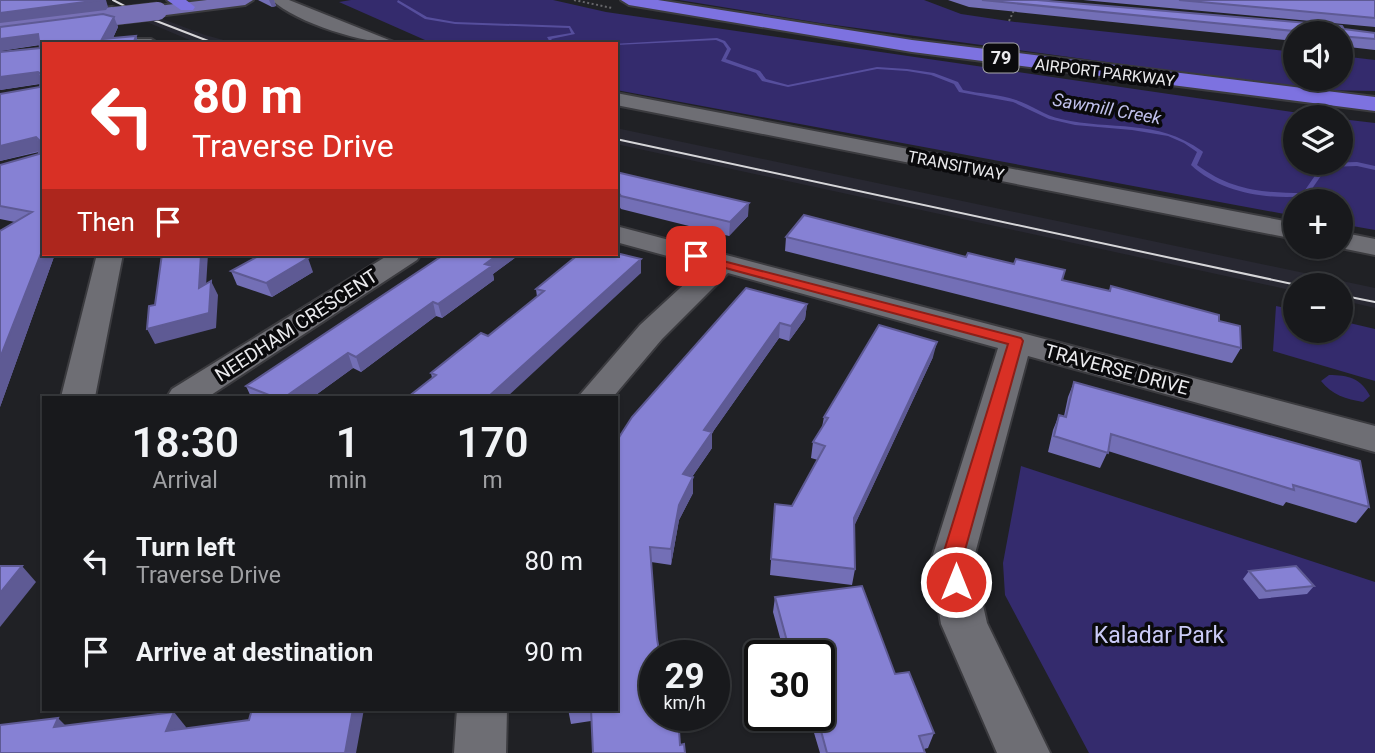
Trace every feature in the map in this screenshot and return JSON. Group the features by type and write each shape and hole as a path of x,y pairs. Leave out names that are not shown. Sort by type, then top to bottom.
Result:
{"highway":[{"name":"AIRPORT PARKWAY","path":"629,0 937,50 1375,104"}],"main road":[{"path":"0,31 187,2 238,1"},
{"path":"0,25 113,14"}],"street":[{"path":"279,0 308,15 385,42"},
{"path":"303,0 385,42"},
{"name":"TRANSITWAY","path":"618,99 1283,229"},
{"name":"TRAVERSE DRIVE","path":"618,235 1375,439"},
{"path":"1353,243 1375,247"},
{"path":"78,396 110,256"},
{"name":"NEEDHAM CRESCENT","path":"186,396 405,256"},
{"path":"596,396 651,332 723,263"},
{"path":"1016,341 952,561 964,624 1024,753"},
{"path":"480,753 482,711"}],"path":[{"path":"1009,21 1017,1"}],"shaded area":[{"path":"152,15 231,42 194,42 135,17"},
{"path":"618,128 1304,273 1283,273 1283,288 618,144"},
{"path":"1353,283 1375,288 1375,308 1353,303"}],"green space":[{"path":"553,0 606,12 1283,111 1283,175 1353,175 1353,120 1375,123 1375,230 1353,226 1353,189 1283,189 1283,214 618,90 618,42 429,42 339,2"},
{"path":"679,0 924,0 961,14 1015,22 1283,51 1283,86 820,23"},
{"path":"1353,57 1375,60 1375,91 1353,91"},
{"path":"1276,306 1283,307 1283,343 1353,343 1353,324 1375,329 1375,381 1273,351"},
{"path":"1329,375 1358,381 1370,396 1363,402 1340,396 1321,381"},
{"name":"Kaladar Park","path":"1021,466 1375,582 1375,753 1089,753 1005,595 1003,563"}],"building":[{"path":"0,0 100,0 0,13"},
{"path":"982,0 1037,0 1283,21 1283,30"},
{"path":"1179,0 1375,0 1375,18"},
{"path":"103,14 114,17 102,39 136,36 134,42 42,42 42,251 0,358 0,231 32,212 0,206 0,165 39,154 39,140 36,137 0,146 0,94 40,87 41,74 38,72 0,77 0,52 40,48 38,34 0,39 0,27"},
{"path":"1353,30 1375,33 1375,39 1353,37"},
{"path":"618,172 749,203 730,222 621,196 618,192"},
{"path":"804,215 966,257 968,253 1014,264 1016,259 1065,270 1062,280 1110,291 1111,286 1219,315 1219,321 1240,326 1241,348 786,237"},
{"path":"618,253 641,259 489,396 409,396 436,375 431,373 481,333 488,336 544,291 536,289 577,256 618,256"},
{"path":"162,256 201,256 199,288 211,281 209,313 147,329 149,306 155,305"},
{"path":"258,256 308,258 266,283 231,271"},
{"path":"442,256 496,256 485,264 492,266 438,304 433,302 356,357 348,353 286,396 271,396 246,386"},
{"path":"746,288 807,304 791,326 780,323 704,430 712,432 683,474 693,477 679,505 671,549 650,547 657,640 639,640 639,731 679,731 680,745 684,744 685,753 593,753 591,711 618,711 618,439 632,417"},
{"path":"879,325 937,342 854,518 855,569 771,559 775,504 792,506 825,446 813,442 828,418 824,417"},
{"path":"1074,382 1360,461 1369,507 1293,485 1294,490 1111,434 1108,453 1054,436 1059,415 1066,417"},
{"path":"0,566 22,566 0,593"},
{"path":"1296,566 1314,586 1266,591 1249,571"},
{"path":"862,586 895,674 909,672 934,733 919,736 925,753 827,753 821,731 835,731 835,640 787,640 775,597"},
{"path":"251,711 353,711 345,753 0,753 0,725 58,718 54,727 174,712 166,731 249,720"}],"waterway":[{"name":"Sawmill Creek","path":"398,1 426,18 455,23 570,27 573,34 548,38 552,42"},
{"name":"Sawmill Creek","path":"618,44 717,39 724,42 729,49 723,60 758,72 764,80 788,86 877,68 932,74 956,83 961,91 1015,101 1057,120 1169,135 1200,152 1194,165 1206,174 1232,187 1260,193 1305,195 1325,165 1357,164 1375,168"}],"tram line":[{"path":"113,0 146,17 211,42"},
{"path":"618,139 1283,282"},
{"path":"1353,298 1375,302"}],"route":[{"path":"696,256 1016,341 952,561 956,582"}]}
